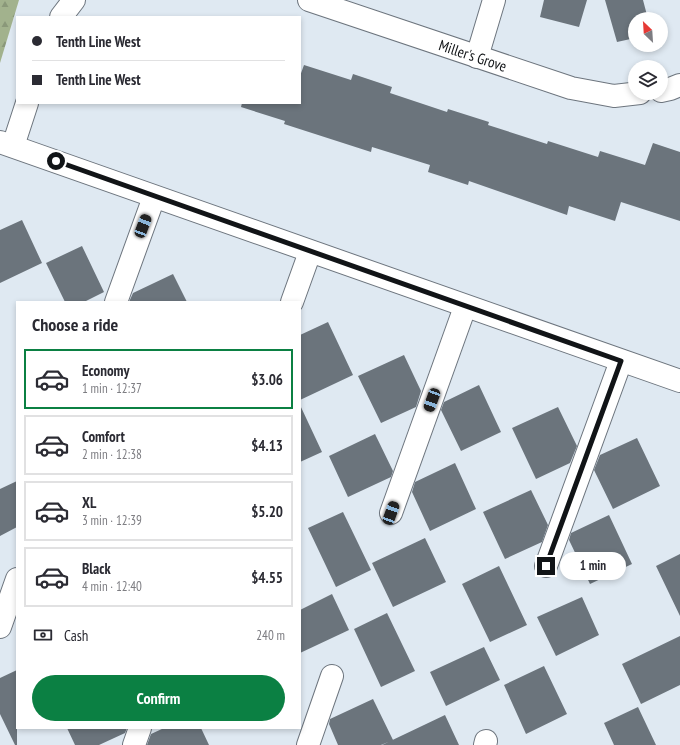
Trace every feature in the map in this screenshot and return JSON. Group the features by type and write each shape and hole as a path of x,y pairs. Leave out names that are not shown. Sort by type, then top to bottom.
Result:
{"street":[{"path":"62,16 74,0"},
{"name":"Miller's Grove","path":"309,0 571,88 614,96 628,94"},
{"path":"477,57 494,0"},
{"path":"668,89 680,85"},
{"path":"27,104 7,144 465,307 680,381"},
{"path":"116,301 154,197"},
{"path":"292,301 310,252"},
{"path":"391,513 465,307"},
{"path":"546,566 621,361"},
{"path":"0,627 16,582"},
{"path":"308,745 332,676"},
{"path":"134,745 140,729"}],"green space":[{"path":"0,0 19,0 0,63"}],"building":[{"path":"544,0 587,0 579,27 540,17"},
{"path":"605,0 643,0 646,12 628,12 628,40 617,42"},
{"path":"304,65 351,80 353,74 392,87 390,93 447,112 448,109 489,122 488,125 547,144 548,141 598,157 600,151 645,165 653,143 680,152 680,221 621,202 615,221 569,206 567,215 469,181 468,185 428,172 430,165 372,147 371,152 284,124 285,121 241,107 242,104 301,104 301,73"},
{"path":"22,220 42,263 0,283 0,230"},
{"path":"82,246 104,292 86,301 65,301 46,263"},
{"path":"173,274 186,301 129,301 133,293"},
{"path":"328,322 353,375 301,400 301,335"},
{"path":"404,355 421,391 416,407 381,423 358,376"},
{"path":"479,385 501,432 461,451 441,410 444,402"},
{"path":"301,407 322,452 301,462"},
{"path":"558,407 577,446 570,463 536,479 512,428"},
{"path":"375,434 393,471 391,477 348,497 329,456"},
{"path":"637,438 660,486 613,509 594,470 600,455"},
{"path":"455,463 476,509 430,531 412,492 415,482"},
{"path":"16,481 16,528 0,536 0,489"},
{"path":"531,490 548,525 542,542 505,559 483,512"},
{"path":"343,512 371,570 336,587 308,528"},
{"path":"609,515 632,564 590,584 569,540 571,533"},
{"path":"425,538 446,582 393,607 372,563"},
{"path":"680,554 680,616 656,566"},
{"path":"499,566 527,625 490,642 462,584"},
{"path":"332,594 349,630 301,653 301,610"},
{"path":"582,597 599,635 556,656 537,617"},
{"path":"387,613 415,671 381,687 354,629"},
{"path":"680,636 680,685 641,704 622,664"},
{"path":"484,647 500,680 446,706 430,672"},
{"path":"544,666 567,714 526,734 504,685"},
{"path":"16,670 17,745 15,745 0,714 0,678"},
{"path":"373,699 393,740 381,745 338,745 329,724 330,719"},
{"path":"638,707 656,745 614,745 604,723"},
{"path":"445,715 459,745 382,745"},
{"path":"67,729 127,729 125,733 99,745 75,745"},
{"path":"162,729 201,729 209,745 147,745 151,734"}],"route":[{"path":"56,161 154,197 621,361 546,566"}]}
